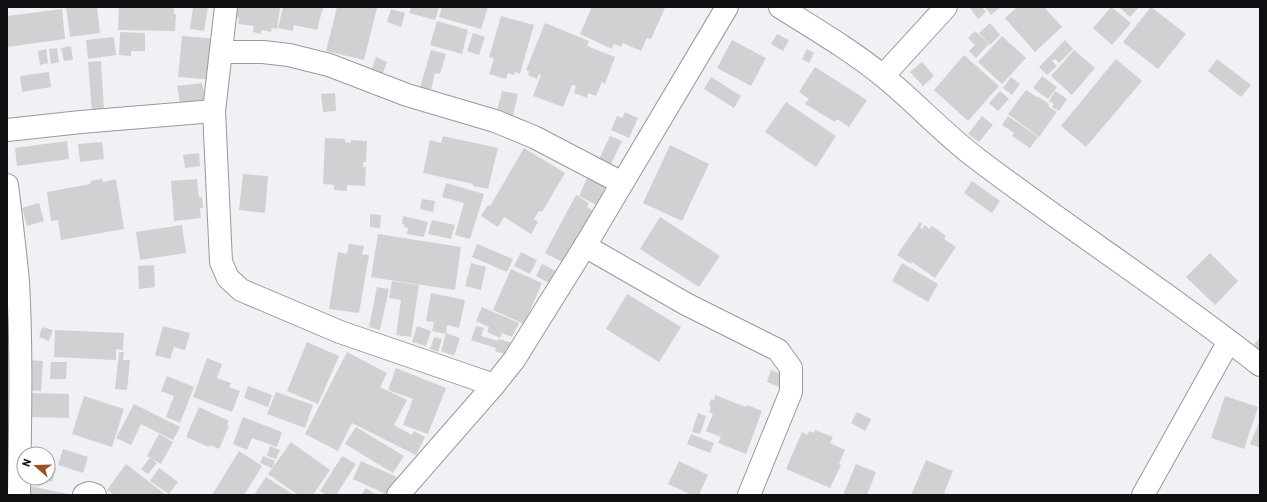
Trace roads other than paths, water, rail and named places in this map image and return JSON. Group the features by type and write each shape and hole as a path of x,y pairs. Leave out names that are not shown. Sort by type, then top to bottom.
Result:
{"street":[{"path":"226,7 214,111 221,262 228,278 241,290 340,332 494,385"},
{"path":"398,495 514,360 585,246 727,7"},
{"path":"780,7 851,52 883,76 975,157 1077,232 1229,340 1260,365"},
{"path":"883,76 946,7"},
{"path":"221,52 263,52 289,55 329,65 407,95 495,121 534,137 622,183"},
{"path":"7,130 81,122 214,111"},
{"path":"7,185 13,230 18,290 20,364 20,495"},
{"path":"585,246 686,304 778,350 791,368 791,392 749,495"},
{"path":"1143,495 1229,340"},
{"path":"84,495 89,493 95,495"}]}
